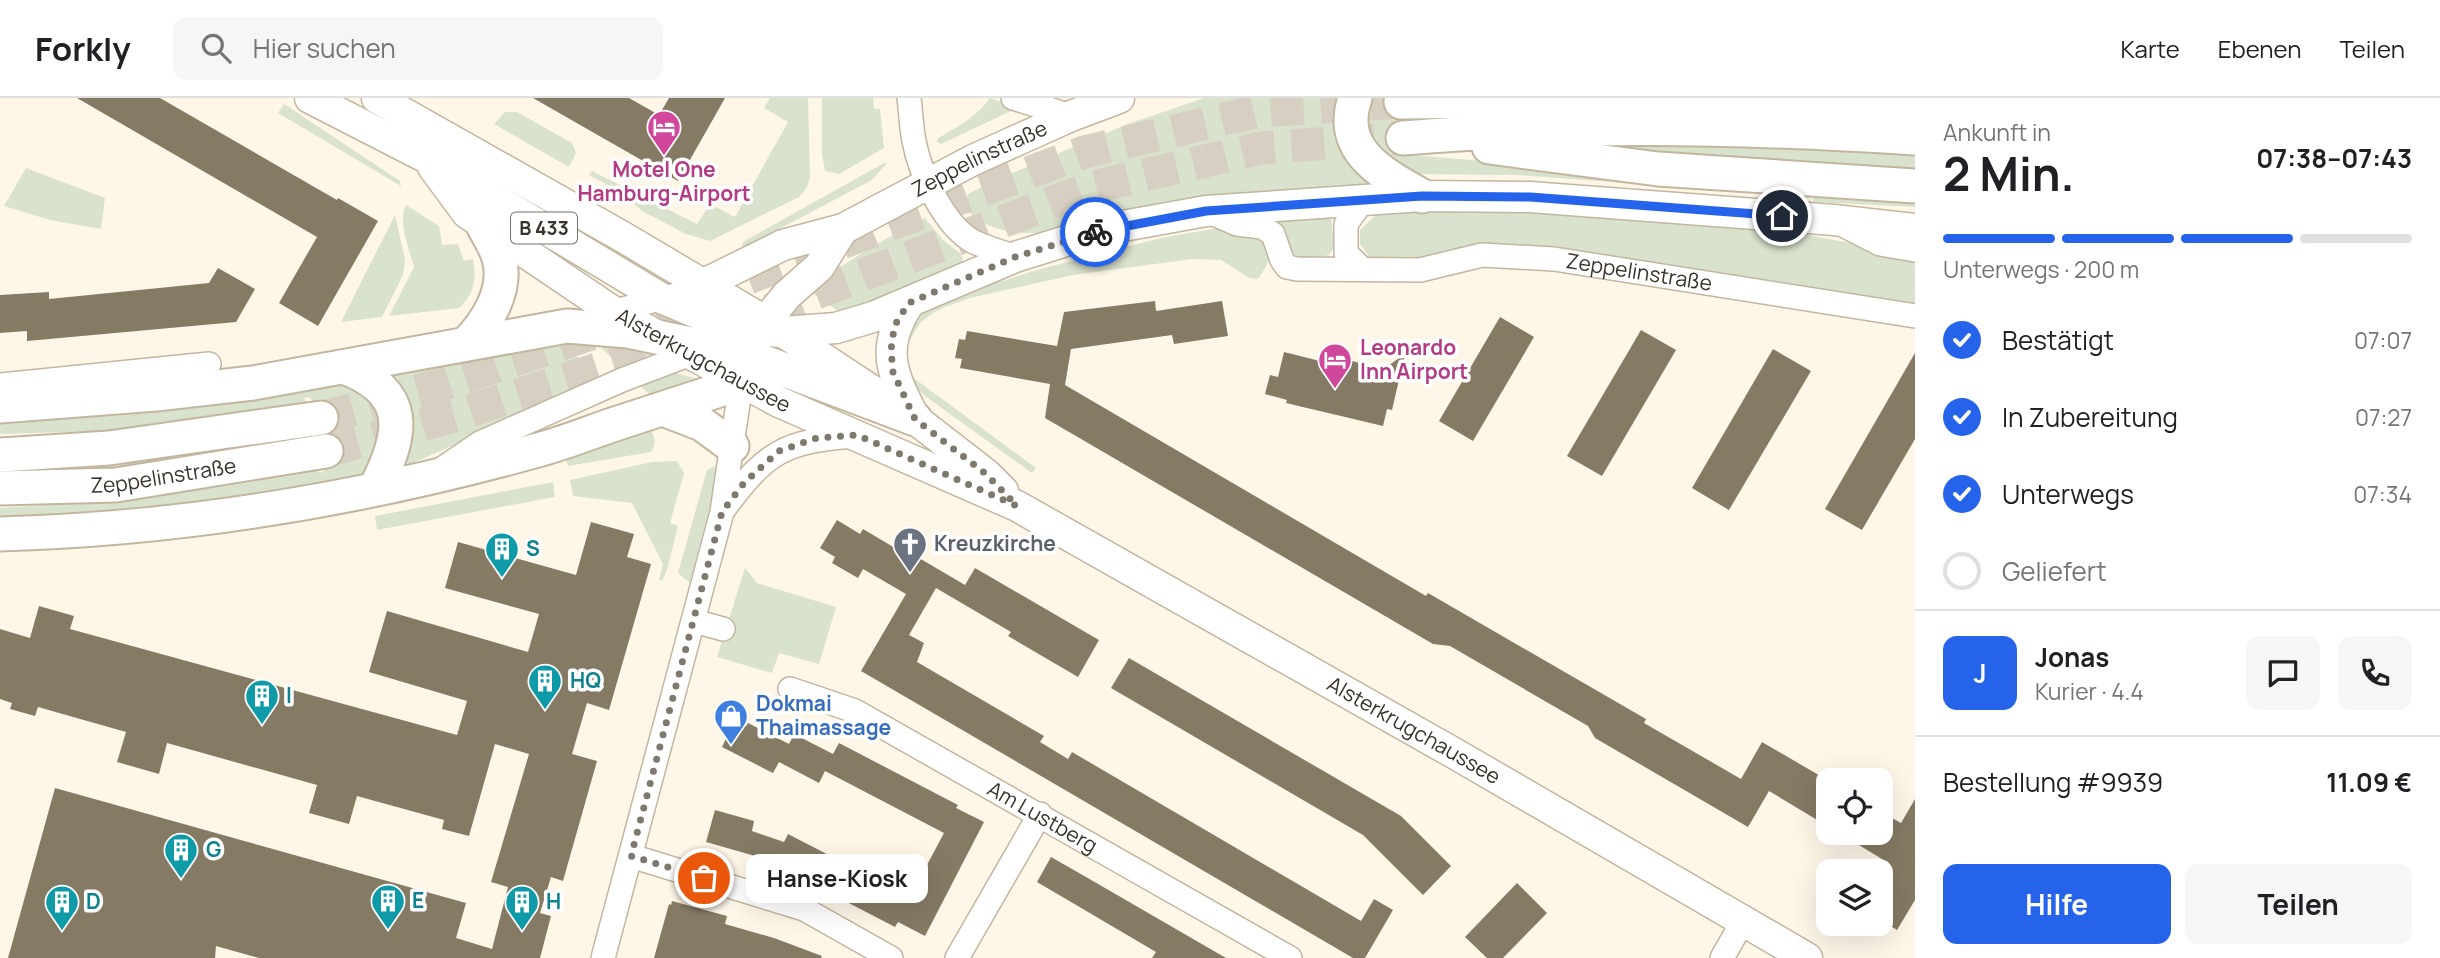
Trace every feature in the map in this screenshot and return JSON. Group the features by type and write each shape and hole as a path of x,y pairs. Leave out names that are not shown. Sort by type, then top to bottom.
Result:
{"highway":[{"path":"1355,98 1350,111 1350,123 1353,136 1367,161 1378,171 1422,196"},
{"path":"1414,100 1716,99 1915,106"},
{"path":"1915,138 1714,130 1528,131 1414,137 1657,169 1915,186"},
{"path":"466,344 484,327 498,289 499,259 482,223"},
{"path":"0,406 156,394 253,383 568,326 628,331 687,347 759,345 915,419"},
{"path":"0,534 148,524 275,507 538,450 663,409 759,345"},
{"path":"209,364 243,375 253,383"},
{"path":"344,367 360,373 381,387 393,406 397,433 391,457 376,487"},
{"path":"663,409 702,424 732,446"},
{"name":"Zeppelinstraße","path":"0,454 109,448 321,418"},
{"name":"Zeppelinstraße","path":"0,488 116,485 326,451"}],"main road":[{"name":"Alsterkrugchaussee","path":"310,98 427,158 661,298 711,319 759,345"},
{"name":"Alsterkrugchaussee","path":"377,98 463,145 702,285 759,345 789,407 1017,506 1452,752 1807,958"},
{"name":"Zeppelinstraße","path":"702,285 783,245 843,229 928,182 1071,116 1119,98"},
{"name":"Alsterkrugchaussee","path":"427,158 467,213 612,312 687,347"},
{"name":"B 433","path":"759,345 873,317 1015,257 1101,230 1206,211 1422,196 1530,197 1834,220 1915,229"},
{"name":"Zeppelinstraße","path":"759,345 800,282 819,267 843,229"},
{"path":"909,303 897,321 891,350 893,372 915,419"},
{"name":"Alsterkrugchaussee","path":"915,419 986,474 1017,506"}],"street":[{"path":"909,98 914,142 928,182 942,210 956,228 973,241 1015,257"},
{"path":"1013,98 1071,116"},
{"path":"1362,269 1346,253 1346,224 1363,200"},
{"name":"Zeppelinstraße","path":"1206,211 1237,224 1262,227 1273,234 1282,260 1287,267 1297,269 1434,268 1454,260 1482,255 1554,259 1915,316"},
{"path":"1834,220 1880,244 1915,250"},
{"path":"568,326 702,285"},
{"path":"603,958 722,512 732,446 759,345"},
{"path":"432,475 480,443 622,380 687,347"},
{"path":"0,385 209,364"},
{"path":"722,512 744,483 779,451 817,438 857,435"},
{"path":"694,621 723,629"},
{"name":"Am Lustberg","path":"790,689 855,711 1290,958"},
{"path":"957,958 1040,814"},
{"path":"631,856 804,909 891,958"},
{"path":"1722,958 1743,921"}],"green space":[{"path":"770,98 808,98 810,177 807,187 799,197 710,241 686,234 642,211 619,191 589,175 592,171 697,224 710,204 735,217 788,122 764,108"},
{"path":"822,98 873,98 874,109 880,109 884,148 839,174 825,171 822,154"},
{"path":"990,98 1011,105 1013,110 941,144 937,142 937,139 981,109"},
{"path":"1204,98 1333,98 1334,140 1347,147 1376,184 1192,199 1142,207 1039,233 1018,232 987,225 970,214 964,206 968,194 989,183 1125,125"},
{"path":"1369,98 1402,98 1399,120 1411,155 1915,197 1915,207 1813,202 1813,197 1516,175 1407,174 1365,134"},
{"path":"284,104 400,181 401,186 278,113"},
{"path":"505,112 517,112 572,143 576,153 569,167 494,124"},
{"path":"1780,144 1915,151 1915,174 1585,151 1577,145"},
{"path":"887,163 872,180 741,249 743,242"},
{"path":"26,168 105,198 101,229 50,220 4,206"},
{"path":"406,205 439,226 442,245 458,244 464,261 473,259 473,286 468,298 459,308 389,316 414,267 404,227"},
{"path":"1473,209 1712,223 1807,235 1915,255 1915,306 1565,249 1479,245 1447,250 1425,258 1371,259 1360,244 1360,230 1377,214 1393,210"},
{"path":"1331,214 1334,248 1329,255 1313,259 1297,258 1273,217"},
{"path":"395,215 405,260 403,275 382,317 341,322"},
{"path":"925,218 942,239 961,254 963,259 960,266 902,294 841,313 809,291 865,251"},
{"path":"1218,228 1263,238 1269,259 1258,279 1249,278 1221,260 1192,259 1073,275 970,298 945,307 920,323 910,340 903,340 917,314 954,296 1037,270 1161,238"},
{"path":"561,341 603,381 410,464 406,462 411,444 411,421 384,366"},
{"path":"595,342 652,352 655,356 626,372"},
{"path":"905,362 915,379 1036,468 1032,473 925,396 914,385"},
{"path":"672,372 698,379 699,383 653,398 635,381"},
{"path":"360,383 386,412 377,468 355,481 317,491 0,524 0,508 159,494 317,471 323,473 329,442 321,414 309,397 304,398 307,403 187,423 103,431 0,434 0,421 298,385"},
{"path":"646,425 654,437 651,452 568,466 564,452"},
{"path":"258,441 254,446 125,468 0,477 0,469"},
{"path":"677,461 684,473 670,523 678,526 662,581 659,580 663,564 632,503 573,496 570,480 652,462"},
{"path":"717,465 717,479 690,583 678,573 707,470"},
{"path":"553,482 555,497 377,530 375,516"},
{"path":"745,568 757,583 836,607 819,664 779,653 772,673 717,657"}],"building":[{"path":"77,98 160,98 378,221 318,326 279,303 317,237"},
{"name":"Motel One Hamburg-Airport","path":"533,98 629,98 659,115 669,98 725,98 678,181"},
{"path":"218,268 255,289 236,322 27,341 27,331 0,333 0,295 49,292 49,299 209,283"},
{"path":"1155,301 1156,311 1222,301 1228,336 1174,344 1172,335 1071,349 1065,385 1426,596 1428,593 1646,719 1644,723 1741,779 1762,742 1816,773 1816,819 1769,791 1748,827 1595,738 1588,726 1450,646 1433,644 1045,418 1050,384 960,368 962,359 955,358 959,339 965,340 967,331 1057,346 1064,312"},
{"path":"1500,317 1534,337 1473,441 1439,421"},
{"path":"1641,330 1676,350 1602,476 1567,456"},
{"path":"1773,349 1811,371 1729,510 1692,488"},
{"path":"1284,352 1344,367 1346,359 1382,370 1405,354 1392,410 1387,409 1383,426 1286,403 1287,400 1265,394 1270,375 1278,377"},
{"path":"1915,353 1915,439 1862,530 1825,509"},
{"path":"837,520 860,534 863,529 895,548 897,545 965,585 975,568 1099,640 1078,677 1008,636 1011,632 936,588 909,635 924,643 917,662 1044,736 1040,742 1068,759 1072,752 1361,921 1374,899 1393,910 1365,958 1353,958 861,671 906,594 863,569 858,578 832,563 835,557 820,548"},
{"path":"591,522 634,534 627,557 651,564 609,710 587,703 572,754 597,761 563,881 551,877 540,913 551,916 540,958 259,958 216,946 215,958 8,958 55,788 466,903 456,938 492,949 508,887 491,882 529,754 495,744 469,836 442,829 444,820 357,796 349,824 309,813 317,785 167,743 159,774 117,762 126,732 38,707 35,716 10,709 12,703 0,699 0,629 30,638 39,606 74,616 70,629 457,735 467,701 369,672 387,611 528,652 539,614 445,588 458,542 576,575"},
{"path":"1129,658 1401,816 1451,866 1423,895 1363,835 1111,688"},
{"path":"735,720 746,726 748,723 789,744 794,734 833,754 839,743 958,805 956,808 984,822 925,936 898,922 895,927 762,858 706,842 715,810 754,821 752,831 784,842 788,834 910,897 944,833 825,771 819,783 779,762 773,773 722,747"},
{"path":"1915,799 1915,900 1897,930 1893,928 1893,859 1882,859 1859,845 1893,845 1893,819 1901,823"},
{"path":"1051,857 1226,958 1152,958 1156,952 1037,882"},
{"path":"1517,883 1547,913 1503,958 1487,958 1465,937"},
{"path":"672,901 727,916 725,924 822,956 654,958"}],"tunnel":[{"path":"321,418 447,383 673,306 1084,152 1259,111 1401,102"},
{"path":"769,311 1093,187 1261,148 1403,138"},
{"path":"326,451 457,415 692,338"}],"way so far":[{"path":"704,878 631,856 722,512 744,483 779,451 817,438 857,435 1017,506 986,474 915,419 893,372 893,335 897,321 909,303 1015,257 1095,232"}],"place":[{"name":"Motel One Hamburg-Airport","path":"664,157"},
{"name":"Leonardo Inn Airport","path":"1335,390"},
{"name":"Kreuzkirche","path":"910,574"},
{"name":"S","path":"502,579"},
{"name":"HQ","path":"545,711"},
{"name":"I","path":"262,726"},
{"name":"Dokmai Thaimassage","path":"731,746"},
{"name":"Hanse-Kiosk","path":"704,878"},
{"name":"G","path":"181,880"},
{"name":"E","path":"388,931"},
{"name":"D","path":"62,932"},
{"name":"H","path":"522,932"}],"route":[{"path":"1095,232 1206,211 1422,196 1530,197 1782,216"}]}
